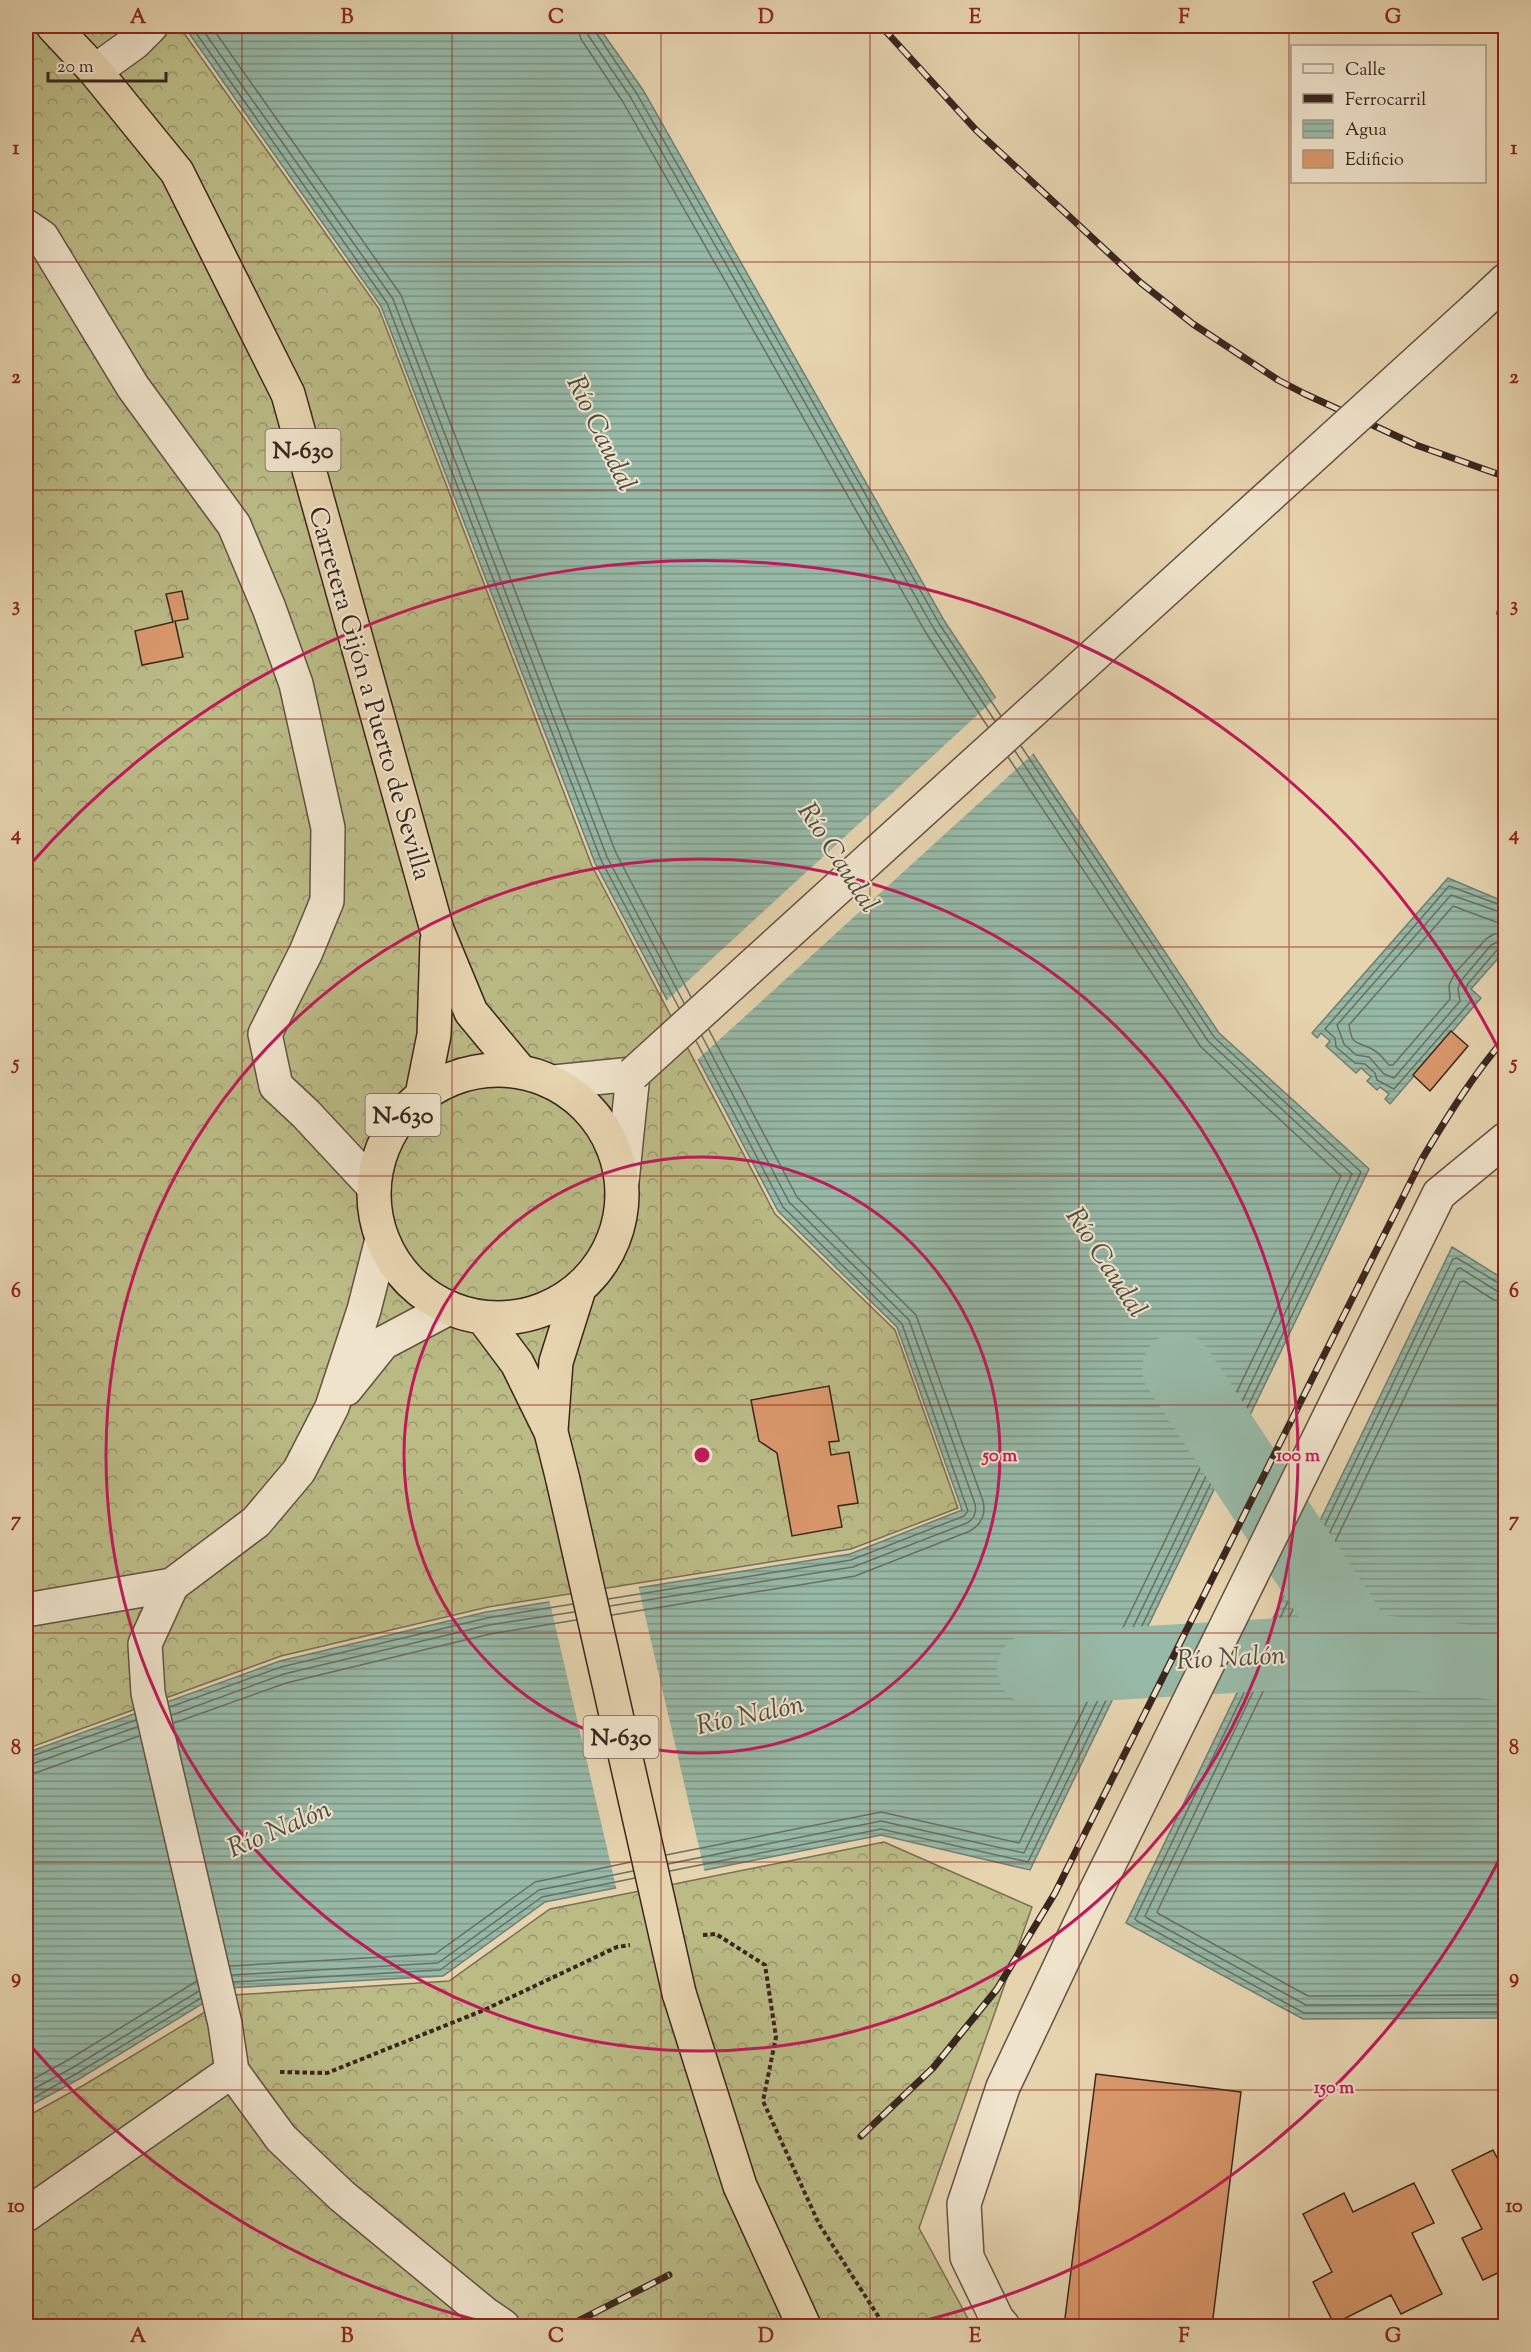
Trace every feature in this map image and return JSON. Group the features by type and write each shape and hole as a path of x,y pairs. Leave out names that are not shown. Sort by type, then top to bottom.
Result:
{"highway":[{"name":"Carretera Gijón a Puerto de Sevilla","path":"53,26 94,71 177,172 288,394 437,930 471,1012 520,1071"},
{"name":"Carretera Gijón a Puerto de Sevilla","path":"422,1095 434,1035 437,930"},
{"name":"N-630","path":"486,1070 520,1071 554,1082 580,1100 601,1123 615,1151 622,1182 619,1222 604,1259 579,1289 543,1310 517,1317 484,1319 449,1308 421,1292 398,1268 382,1239 376,1214 374,1187 381,1153 398,1121 422,1095 452,1078 486,1070"},
{"name":"N-630","path":"551,1431 556,1362 579,1289"},
{"name":"N-630","path":"484,1319 517,1363 551,1431 679,1993 740,2186 804,2326"}],"street":[{"path":"94,71 134,43 151,26"},
{"path":"26,226 42,237 133,387 234,525 269,608 296,684 327,828 327,901 306,952 265,1034 276,1086 306,1114 374,1187"},
{"path":"554,1082 633,1074 1506,280"},
{"path":"622,1182 633,1074"},
{"path":"1003,2326 997,2319 967,2257 964,2204 1003,2087 1090,1903 1439,1194 1506,1139"},
{"path":"26,1610 172,1585 256,1522 299,1471 332,1407 364,1310 382,1239"},
{"path":"332,1407 383,1343 449,1308"},
{"path":"172,1585 145,1644 148,1693 225,2024 232,2071 281,2138 342,2196 494,2320"},
{"path":"26,2215 232,2071"}],"path":[{"path":"694,1936 716,1934 765,1965 776,2037 763,2101 819,2224 880,2319 893,2326"},
{"path":"232,2071 327,2073 484,2010 617,1947 639,1944"}],"green space":[{"path":"26,26 179,26 379,309 592,866 775,1214 895,1330 958,1508 851,1549 488,1607 281,1656 26,1749"},
{"path":"884,1842 1032,1907 919,2228 972,2326 26,2326 26,2117 84,2085 233,1995 449,1981 550,1909"}],"water":[{"path":"184,26 598,26 643,90 945,622 1219,1033 1369,1169 1030,1870 881,1835 545,1902 443,1976 228,1988 79,2079 26,2108 26,1753 280,1661 486,1612 850,1554 962,1510 897,1327 778,1211 595,863 381,306"},
{"path":"1448,878 1505,902 1505,959 1501,955 1471,989 1481,998 1390,1104 1385,1099 1389,1094 1380,1087 1377,1090 1367,1081 1371,1077 1361,1068 1356,1073 1326,1046 1330,1041 1321,1033 1317,1038 1312,1033"},
{"path":"1452,1247 1505,1280 1505,2018 1303,2019 1126,1923"}],"pier":[{"path":"998,696 1035,752 696,1061 665,1002"},
{"path":"638,1585 705,1873 617,1891 549,1599"}],"building":[{"path":"182,591 188,619 175,621 183,657 142,665 135,631 173,622 166,594"},
{"path":"1500,597 1506,598 1506,616 1497,614"},
{"path":"1451,1031 1468,1046 1430,1091 1413,1075"},
{"path":"829,1386 839,1441 829,1442 831,1455 849,1452 858,1503 838,1506 842,1527 792,1536 777,1453 759,1441 751,1400"},
{"path":"1096,2074 1241,2092 1212,2326 1064,2326"},
{"path":"1493,2150 1503,2169 1506,2167 1506,2269 1483,2280 1462,2238 1482,2229 1452,2170"},
{"path":"1414,2183 1434,2223 1412,2233 1442,2294 1401,2314 1391,2295 1334,2324 1313,2282 1332,2272 1303,2214 1344,2193 1353,2212"}],"waterway":[{"name":"Río Caudal","path":"1178,1369 1357,1640"},
{"name":"Río Nalón","path":"1033,1669 1363,1649 1506,1665"}],"railway":[{"path":"881,26 976,130 1141,283 1193,324 1278,380 1305,394 1416,445 1506,477"},
{"path":"861,2136 933,2068 997,1989 1055,1893 1422,1159 1472,1081 1506,1037"},
{"path":"568,2326 669,2275"}]}
